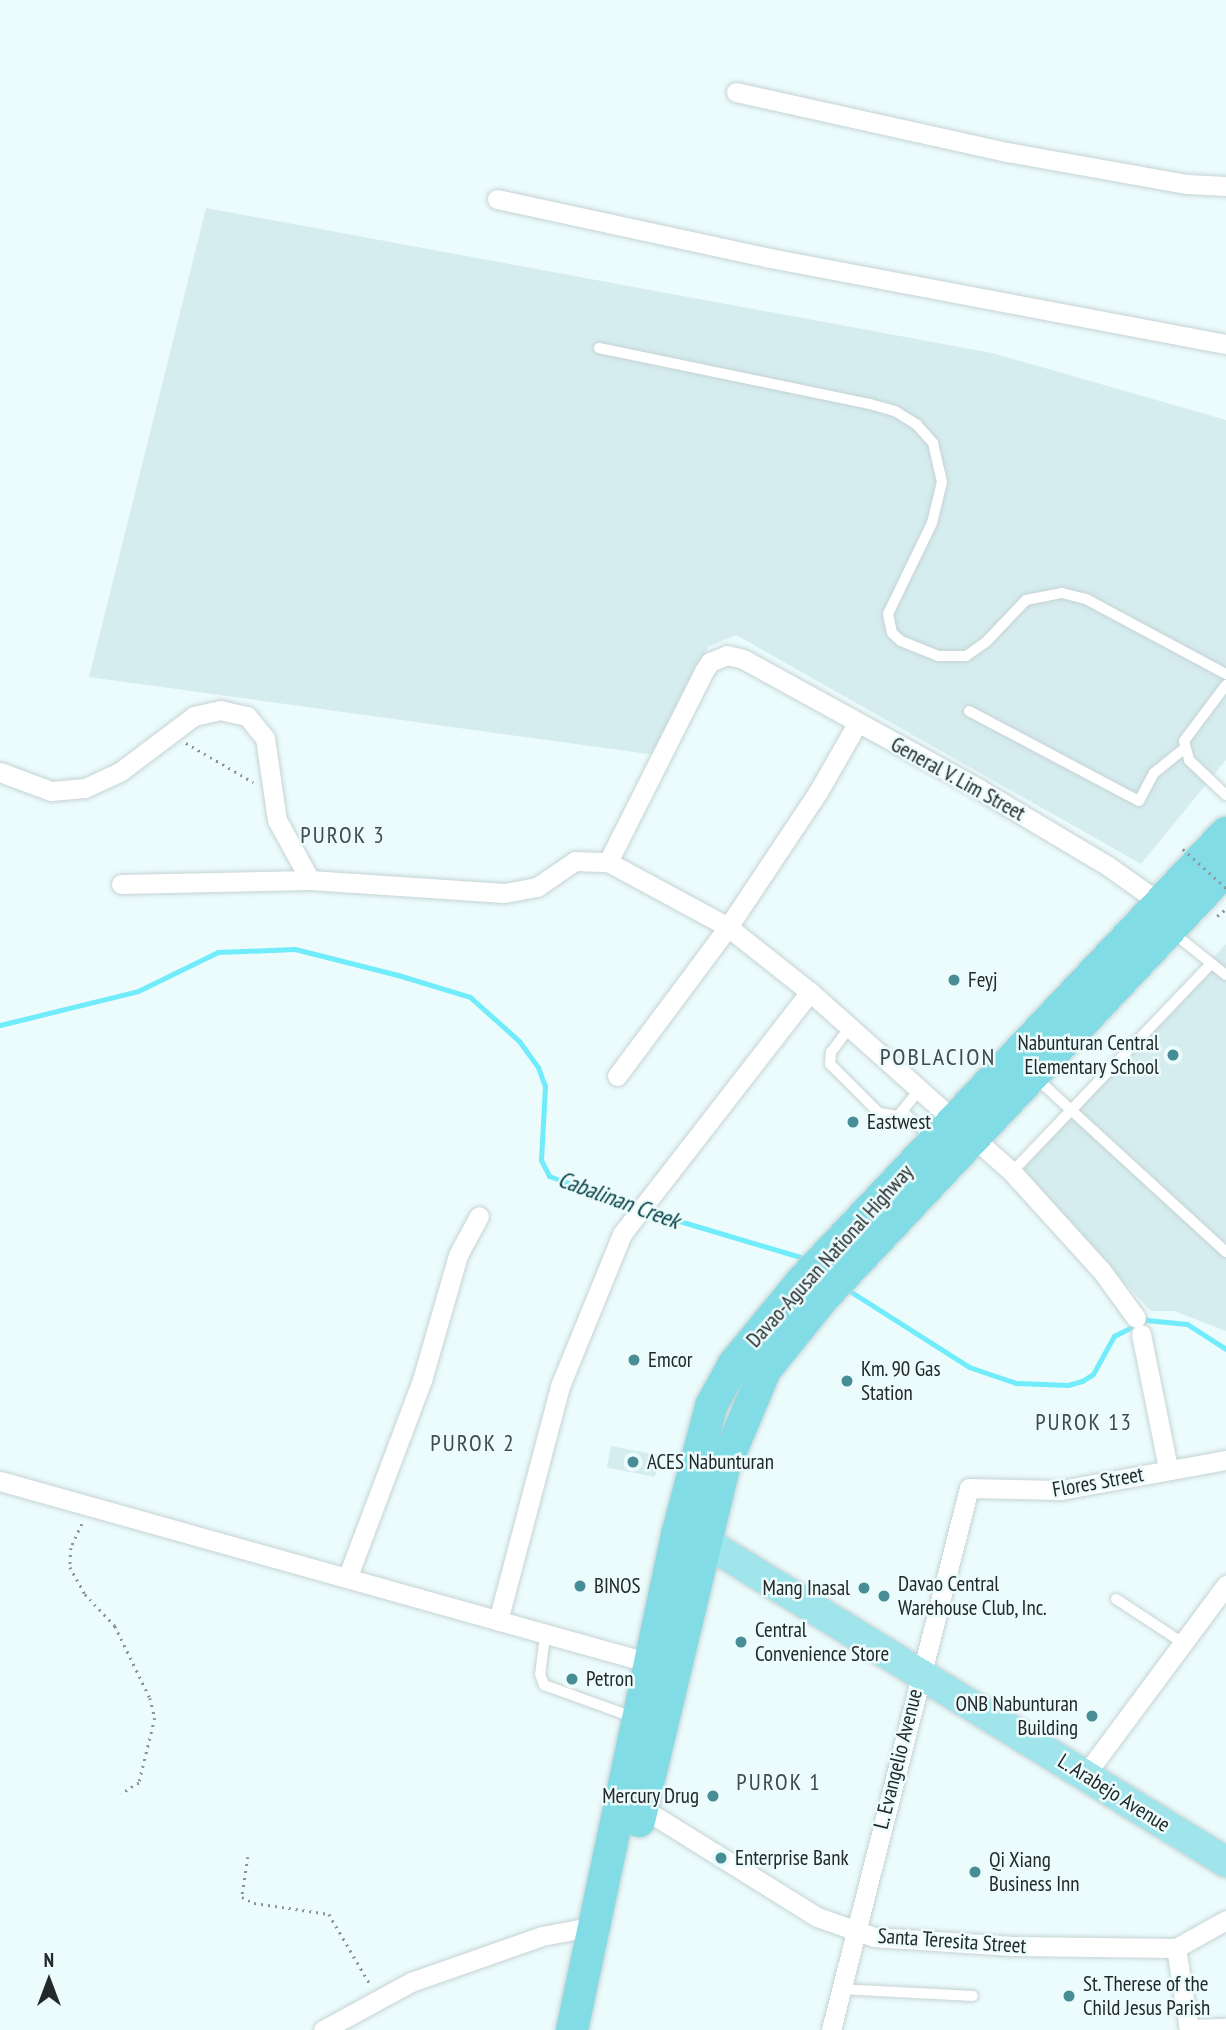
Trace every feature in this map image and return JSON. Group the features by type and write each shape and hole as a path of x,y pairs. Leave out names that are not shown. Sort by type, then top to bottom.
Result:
{"highway":[{"name":"Davao-Agusan National Highway","path":"955,1139 1034,1077 1165,916 1226,833"},
{"name":"Davao-Agusan National Highway","path":"572,2030 589,1994 633,1802 690,1538 712,1406 734,1364 859,1242 1165,916 1226,870"},
{"name":"Davao-Agusan National Highway","path":"589,2030 589,1994 596,1926 633,1802 637,1718 650,1663 690,1538"}],"main road":[{"name":"L. Arabejo Avenue","path":"690,1538 1226,1862"}],"street":[{"path":"736,92 1007,152 1187,184 1226,186"},
{"path":"497,199 770,258 1226,344"},
{"name":"General V. Lim Street","path":"608,862 704,671 710,662 727,655 743,659 1063,837 1165,916"},
{"path":"0,772 51,791 85,788 121,771 170,730 207,712 247,716 265,738 270,789 277,820 310,880"},
{"path":"617,1076 728,927 818,792 857,724"},
{"path":"121,884 310,880 505,893 537,887 575,861 608,862 728,927 810,992 920,1089 955,1139 1012,1172 1101,1270 1139,1326 1168,1468"},
{"path":"498,1621 560,1386 612,1255 649,1196 810,992"},
{"path":"348,1576 422,1380 458,1255 480,1216"},
{"name":"Flores Street","path":"969,1488 1061,1490 1168,1468 1226,1460"},
{"path":"0,1481 99,1506 650,1663"},
{"name":"L. Evangelio Avenue","path":"831,2030 853,1933 969,1488"},
{"path":"1086,1775 1226,1585"},
{"name":"Santa Teresita Street","path":"633,1802 817,1917 853,1933 906,1942 1176,1948"},
{"path":"1226,1920 1176,1948 1189,2029 1226,2028"},
{"path":"323,2030 377,1998 542,1936 596,1926"}],"lane":[{"path":"599,348 870,404 895,411 917,425 933,443 942,482 932,523 888,614 892,633 901,641 938,656 967,656 1026,600 1062,593 1086,599 1226,674"},
{"path":"1226,685 1186,734 1184,749 1189,760 1226,795"},
{"path":"969,711 1139,801 1154,773 1184,749"},
{"path":"1165,916 1211,964 1226,975"},
{"path":"1012,1172 1211,964"},
{"path":"850,1027 831,1052 832,1066 883,1116 903,1112 955,1139"},
{"path":"1034,1077 1226,1252"},
{"path":"903,1112 920,1089"},
{"path":"1116,1600 1183,1643"},
{"path":"545,1635 540,1674 544,1685 637,1718"},
{"path":"840,1989 973,1996"}],"path":[{"path":"170,730 220,766 270,789"},
{"path":"1183,849 1226,888"},
{"path":"1218,918 1226,909"},
{"path":"99,1506 78,1528 70,1566 85,1594 115,1626 150,1698 155,1718 139,1783 121,1794"},
{"path":"248,1857 242,1897 254,1903 329,1914 377,1998"}],"shaded area":[{"path":"206,208 992,353 1226,420 1226,760 1141,864 736,635 708,647 656,755 89,677"},
{"name":"Nabunturan Central Elementary School","path":"1226,944 1226,1331 1174,1311 1151,1311 1013,1166"},
{"name":"ACES Nabunturan","path":"611,1446 659,1455 655,1477 607,1468"}],"waterway":[{"name":"Cabalinan Creek","path":"0,1025 138,991 218,952 295,949 398,975 470,997 519,1041 538,1067 545,1086 541,1160 549,1176 636,1208"},
{"name":"Cabalinan Creek","path":"646,1211 807,1259"},
{"name":"Cabalinan Creek","path":"845,1288 969,1367 1016,1383 1068,1385 1082,1381 1093,1374 1114,1336 1146,1320 1187,1324 1226,1349"}],"place":[{"name":"Feyj","path":"954,980"},
{"name":"Nabunturan Central Elementary School","path":"1173,1055"},
{"name":"Eastwest","path":"853,1122"},
{"name":"Emcor","path":"634,1360"},
{"name":"Km. 90 Gas Station","path":"847,1381"},
{"name":"ACES Nabunturan","path":"633,1462"},
{"name":"BINOS","path":"580,1586"},
{"name":"Mang Inasal","path":"864,1588"},
{"name":"Davao Central Warehouse Club, Inc.","path":"884,1596"},
{"name":"Central Convenience Store","path":"741,1642"},
{"name":"Petron","path":"572,1679"},
{"name":"ONB Nabunturan Building","path":"1092,1716"},
{"name":"Mercury Drug","path":"713,1796"},
{"name":"Enterprise Bank","path":"721,1858"},
{"name":"Qi Xiang Business Inn","path":"975,1872"},
{"name":"St. Therese of the Child Jesus Parish","path":"1069,1996"}],"district":[{"name":"PUROK 3","path":"343,835"},
{"name":"POBLACION","path":"938,1057"},
{"name":"PUROK 13","path":"1084,1422"},
{"name":"PUROK 2","path":"473,1443"},
{"name":"PUROK 1","path":"779,1782"}]}
